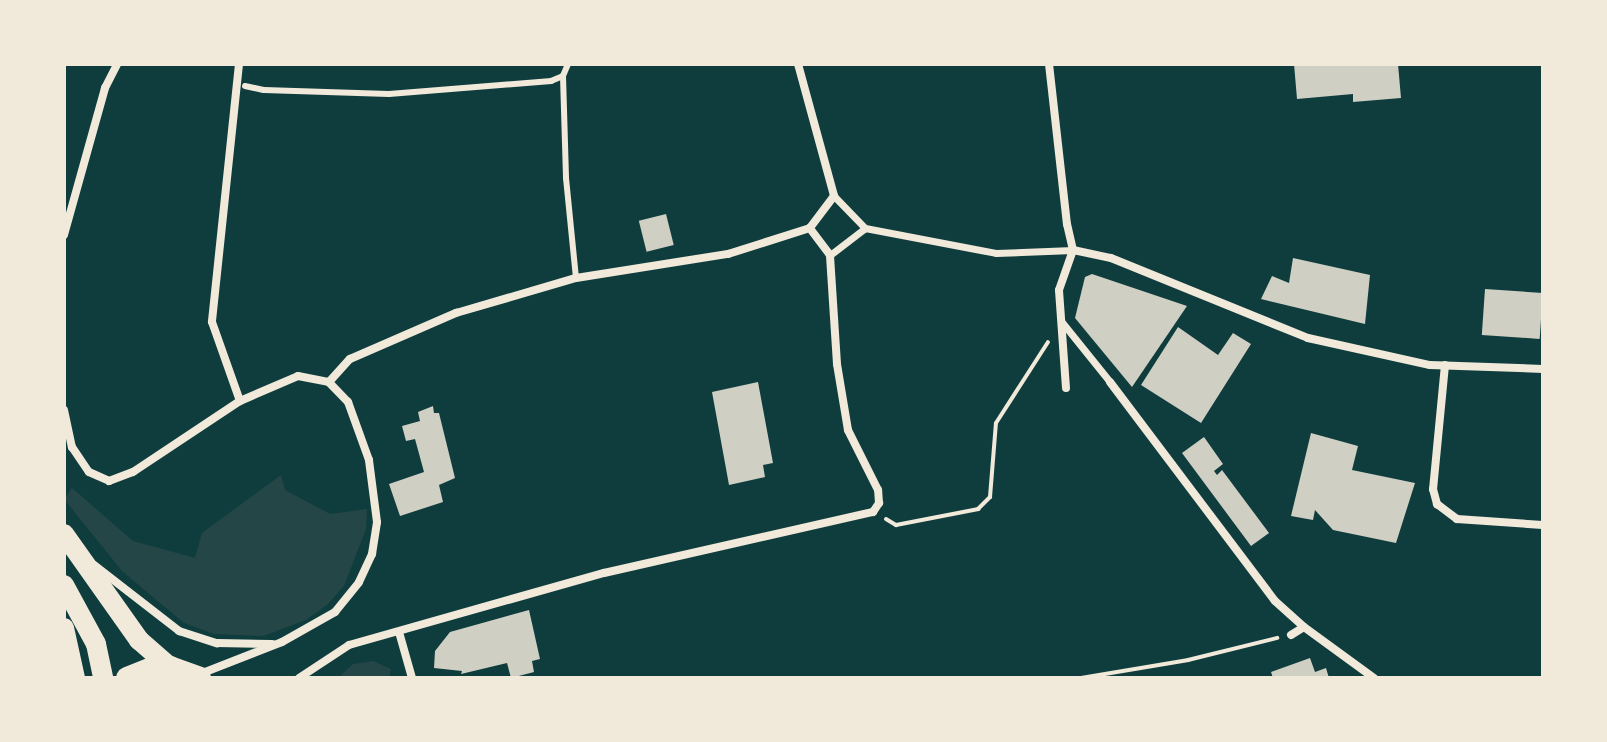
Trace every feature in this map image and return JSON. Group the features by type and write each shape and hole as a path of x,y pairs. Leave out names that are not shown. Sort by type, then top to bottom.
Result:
{"highway":[{"path":"127,678 154,667 170,667 198,676"}],"main road":[{"path":"69,542 139,640 170,667"},
{"path":"64,585 96,644 103,678"},
{"path":"64,628 74,659 75,678"}],"street":[{"path":"64,235 105,88 117,64"},
{"path":"239,64 219,224 212,322 240,401"},
{"path":"798,64 834,196 865,228 996,253 1073,250 1111,258 1308,338 1445,365 1543,369"},
{"path":"1049,64 1067,224 1073,250 1059,290 1066,388"},
{"path":"329,382 350,359 456,313 576,278 728,254 810,228 834,196"},
{"path":"299,678 349,645 604,573 873,512 879,503 878,490 848,430 837,364 830,255 810,228"},
{"path":"830,255 865,228"},
{"path":"1061,321 1275,601 1304,627 1374,678"},
{"path":"1445,365 1433,489 1437,504 1457,519 1543,525"},
{"path":"64,410 72,447 89,472 109,481 133,472 240,401 298,376 329,382 348,402 369,460 377,522 372,554 359,582 335,612 278,644 198,676"},
{"path":"69,542 179,631 217,643 278,644"},
{"path":"1291,635 1304,627"},
{"path":"399,632 412,678"}],"lane":[{"path":"568,64 563,76 566,178 576,278"},
{"path":"245,86 264,90 389,94 551,81 563,76"}],"path":[{"path":"873,512 896,525 978,509 990,497 996,423 1061,321"},
{"path":"1081,678 1188,660 1291,635"}],"shaded area":[{"path":"281,475 285,490 330,514 367,509 366,529 344,586 327,605 306,620 263,636 214,634 184,623 122,571 64,499 72,488 133,541 195,558 202,533"},
{"path":"373,661 391,669 389,678 338,678 353,664"}],"building":[{"path":"1294,64 1398,64 1401,98 1353,102 1353,94 1297,99"},
{"path":"666,214 674,245 647,252 639,221"},
{"path":"1293,258 1370,275 1365,324 1261,299 1272,276 1289,283"},
{"path":"1092,274 1187,306 1132,387 1075,318 1085,277"},
{"path":"1485,289 1543,293 1540,339 1482,335"},
{"path":"1178,327 1218,355 1233,333 1251,344 1201,423 1141,385"},
{"path":"758,382 773,463 763,465 765,477 729,485 712,392"},
{"path":"433,406 434,413 439,413 455,478 439,485 443,502 400,516 389,484 424,472 415,439 406,441 402,426 420,421 418,412"},
{"path":"1311,433 1358,446 1352,470 1415,483 1396,543 1333,530 1315,510 1313,520 1291,516"},
{"path":"1204,437 1223,464 1214,471 1217,475 1222,470 1269,533 1251,546 1182,453"},
{"path":"529,610 540,659 532,661 534,672 511,678 507,663 461,674 462,671 434,668 435,651 450,632"},
{"path":"1310,658 1315,672 1326,668 1329,678 1273,678 1271,672"}]}
